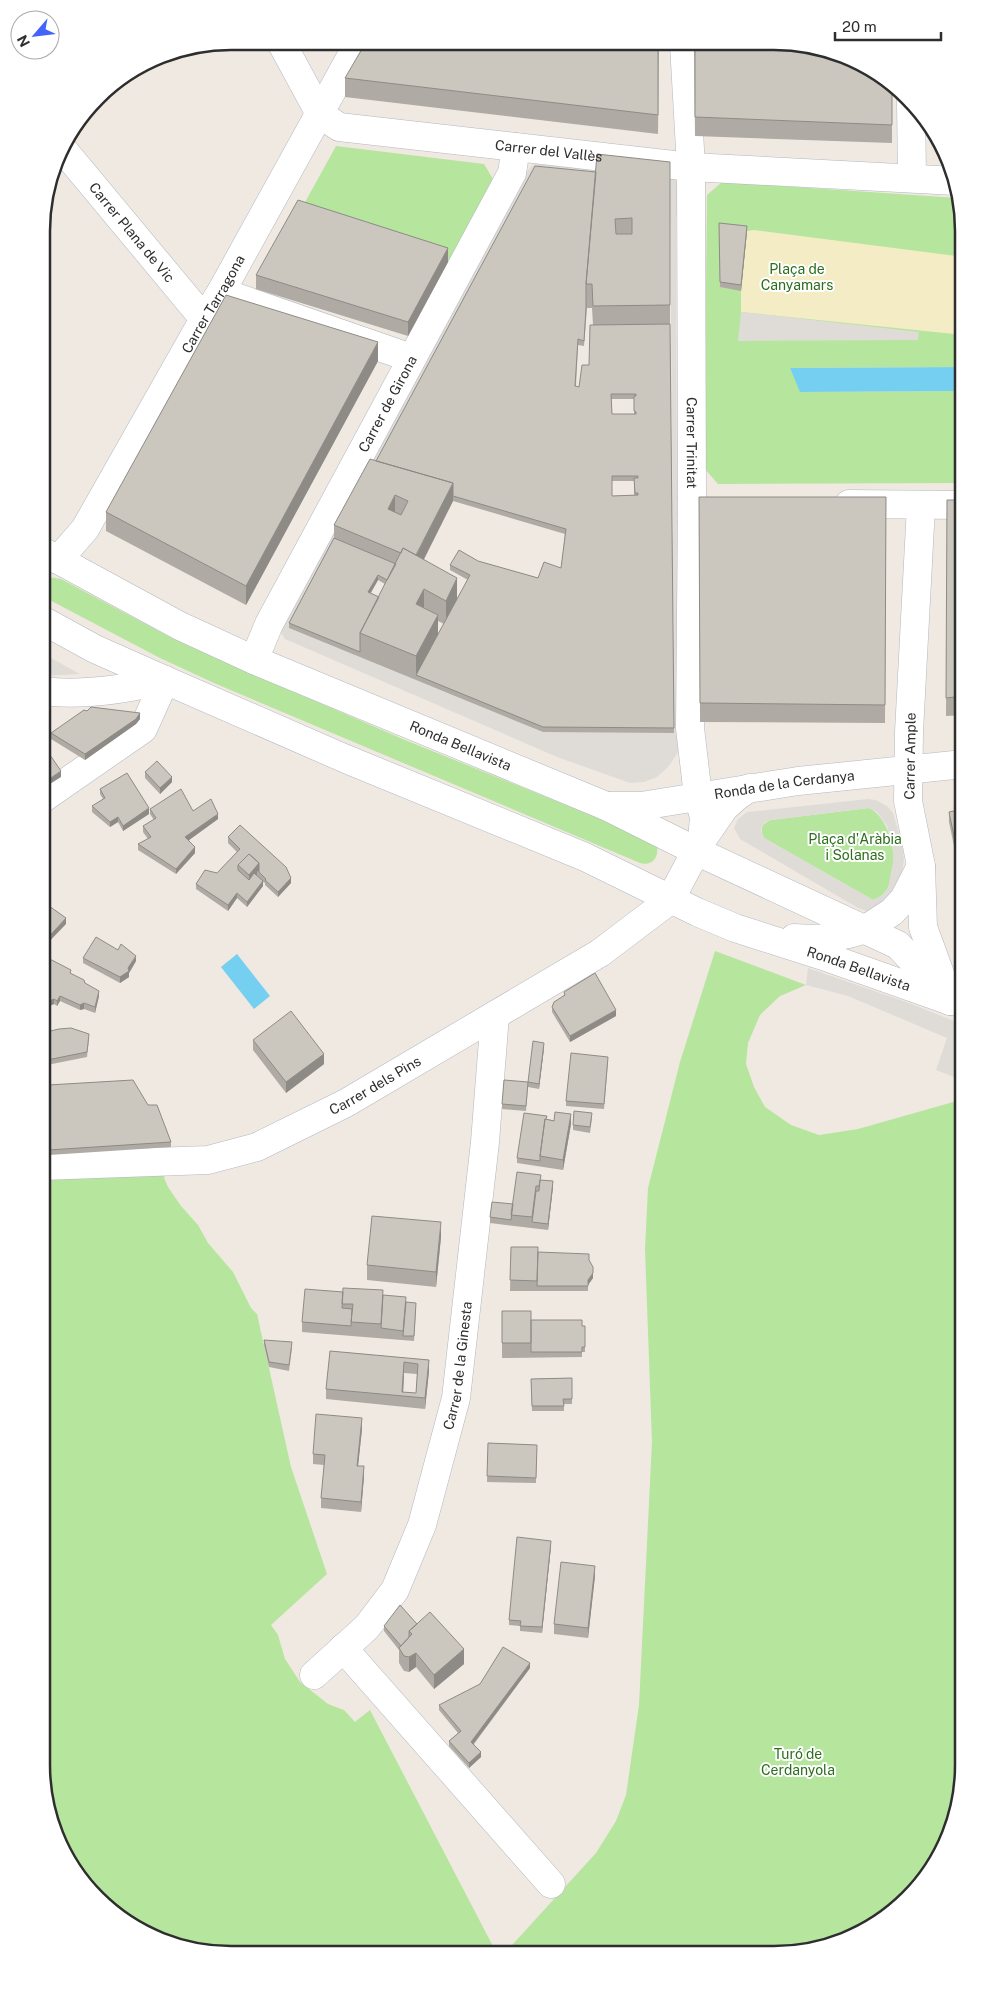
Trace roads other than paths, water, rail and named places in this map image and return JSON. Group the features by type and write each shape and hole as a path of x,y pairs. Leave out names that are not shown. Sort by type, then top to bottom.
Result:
{"street":[{"name":"Carrer del Vallès","path":"285,50 320,114 339,127 691,167 948,180"},
{"name":"Carrer Tarragona","path":"50,556 85,529 204,319 222,292 355,50"},
{"name":"Carrer Trinitat","path":"684,50 691,167 702,501 690,728 698,796 704,817 699,846"},
{"path":"911,113 912,178"},
{"name":"Carrer de Girona","path":"254,660 269,624 512,173 516,146"},
{"name":"Carrer Plana de Vic","path":"67,155 204,319"},
{"path":"222,292 411,358"},
{"path":"822,504 955,505"},
{"name":"Carrer Ample","path":"921,506 908,801 921,866 923,927 955,999"},
{"name":"Ronda Bellavista","path":"50,559 180,626 254,660 699,846 898,945 955,1002"},
{"name":"Ronda Bellavista","path":"50,624 95,649 346,759 585,857 670,900 734,928 766,937 955,1003"},
{"path":"50,692 114,691 165,680"},
{"path":"50,793 143,729 165,680"},
{"name":"Ronda de la Cerdanya","path":"606,806 641,806 749,788 955,765"},
{"path":"670,900 699,846 724,808 749,788"},
{"path":"866,929 892,912 904,899 921,866"},
{"name":"Carrer dels Pins","path":"50,1166 208,1160 257,1147 346,1103 600,953 670,900"},
{"name":"Ronda Bellavista","path":"766,937 821,940 844,936 866,929"},
{"name":"Carrer de la Ginesta","path":"314,1675 368,1627 395,1590 422,1526 456,1398 485,1142 495,1015"},
{"path":"343,1648 550,1884"}],"water":[{"path":"955,367 955,391 800,392 790,368"},
{"path":"237,954 270,996 254,1009 221,967"}],"park label":[{"name":"Plaça de Canyamars","path":"797,278"},
{"name":"Plaça d'Aràbia i Solanas","path":"855,848"},
{"name":"Turó de Cerdanyola","path":"798,1762"}]}
